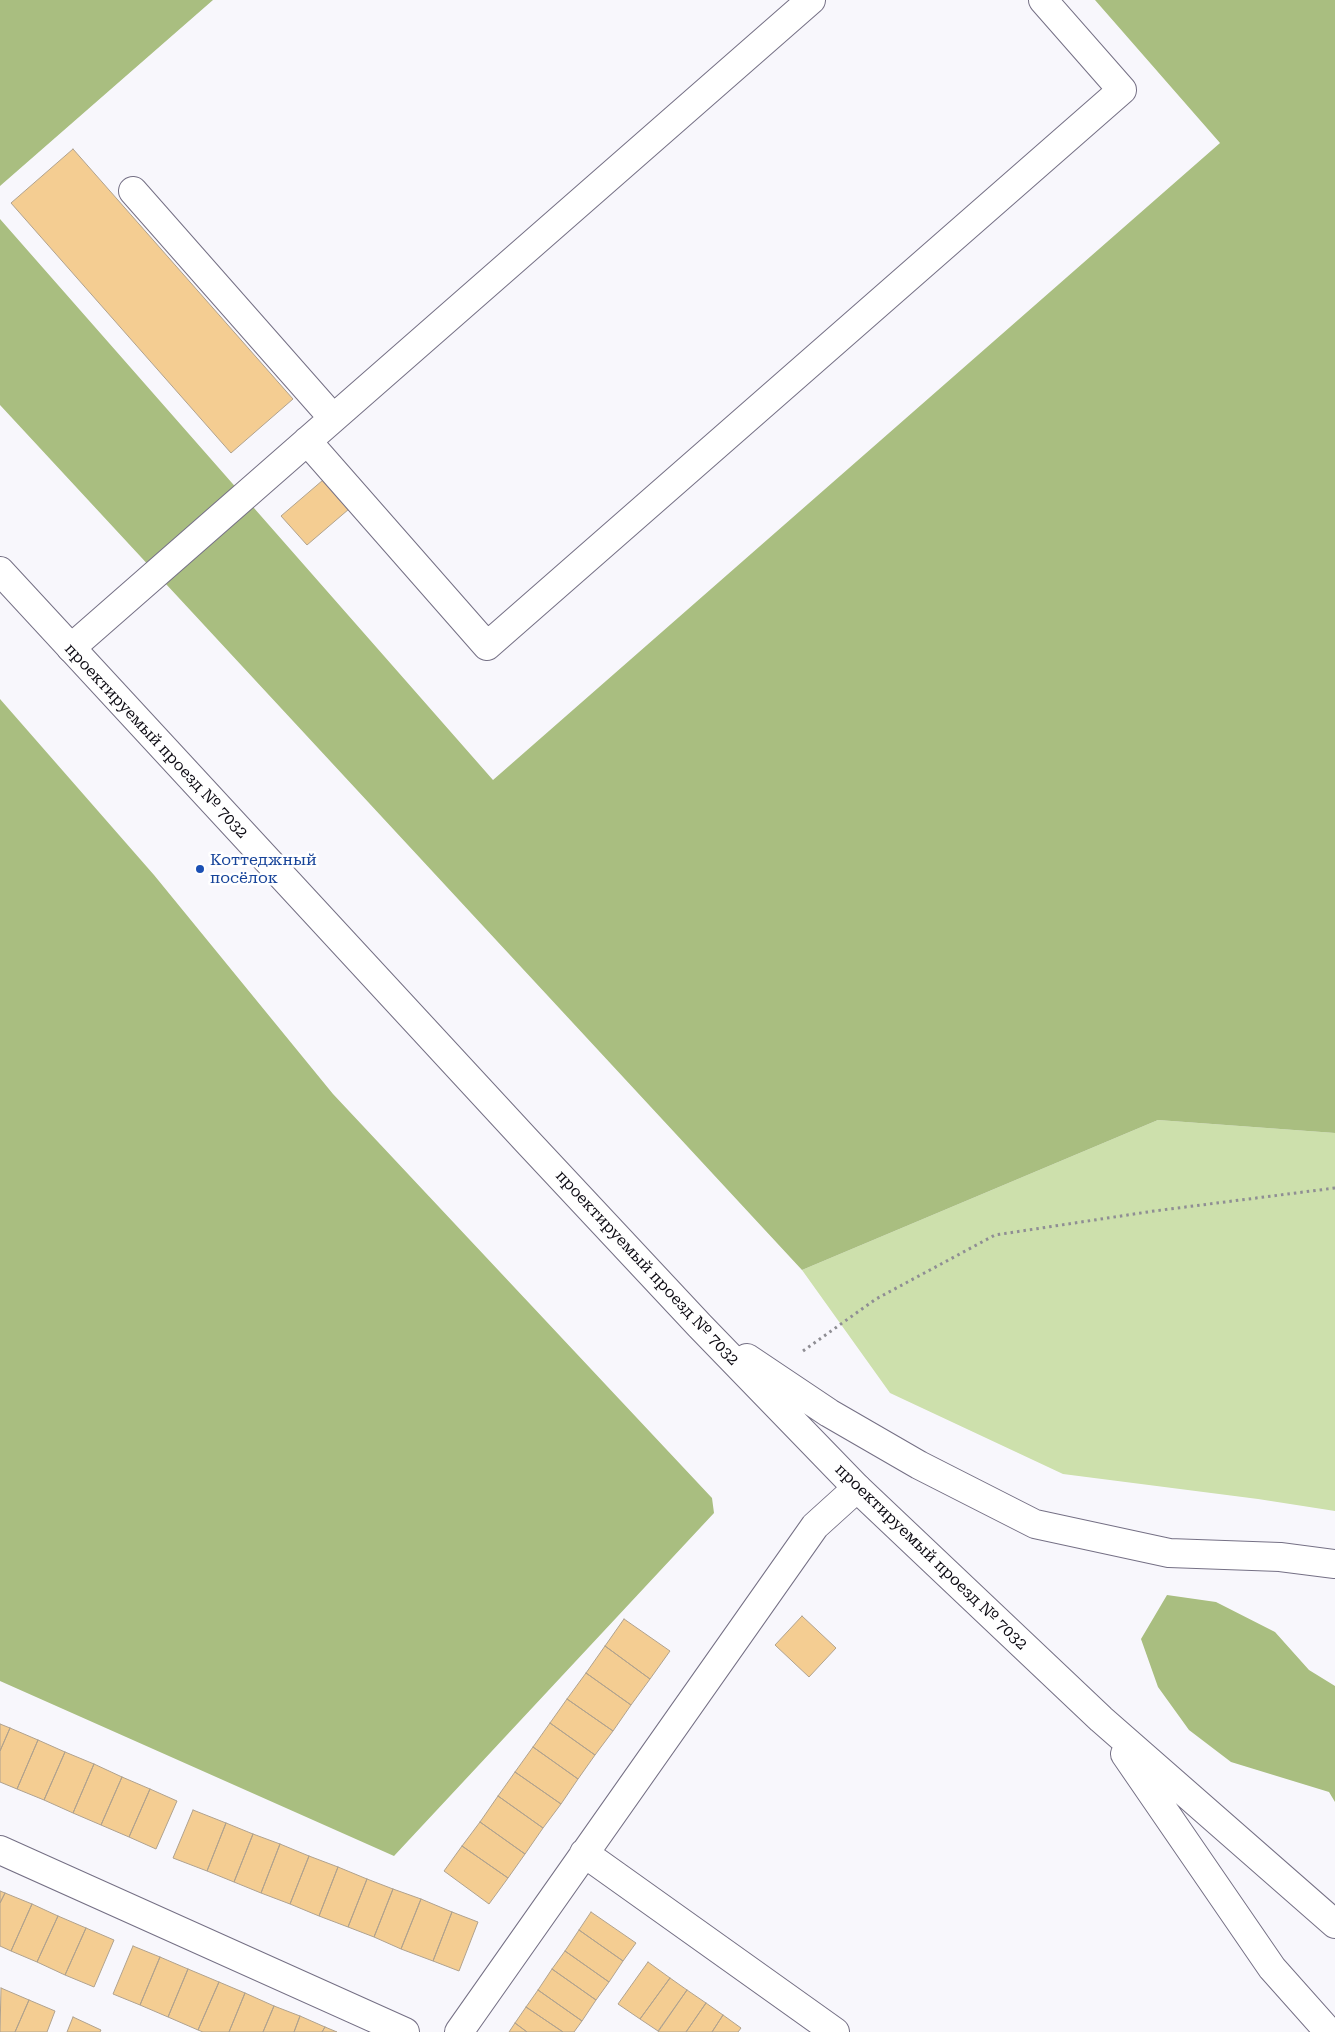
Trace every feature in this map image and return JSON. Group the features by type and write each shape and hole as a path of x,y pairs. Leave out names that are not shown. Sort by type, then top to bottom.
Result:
{"main road":[{"path":"71,648 811,0"},
{"path":"307,441 487,646 1122,90 1043,0"},
{"path":"133,191 333,418"},
{"name":"проектируемый проезд № 7032","path":"0,571 512,1125 700,1326 857,1488 1101,1720 1335,1924"},
{"path":"700,1326 829,1413 919,1465 1035,1524 1169,1553 1280,1557 1335,1564"},
{"path":"458,2032 815,1526 857,1488"},
{"path":"1101,1720 1272,1968 1329,2032"},
{"path":"0,1850 405,2032"},
{"path":"584,1853 835,2032"}],"path":[{"path":"803,1351 876,1299 995,1235 1154,1210 1335,1188"}],"green space":[{"path":"0,0 213,0 0,186"},
{"path":"1095,0 1335,0 1335,1133 1158,1120 802,1270 0,405 0,219 493,780 1220,143"},
{"path":"0,699 154,875 333,1094 712,1498 714,1513 394,1856 0,1681"},
{"path":"1158,1120 1335,1133 1335,1511 1258,1499 1063,1474 890,1393 802,1270"},
{"path":"1167,1595 1216,1602 1275,1632 1309,1670 1335,1686 1335,1802 1329,1792 1231,1762 1189,1730 1158,1687 1141,1639"}],"building":[{"path":"73,149 293,399 231,453 11,203"},
{"path":"323,480 349,509 307,545 281,516"},
{"path":"802,1616 836,1648 809,1677 775,1645"},
{"path":"624,1619 670,1651 650,1679 605,1646"},
{"path":"605,1646 650,1679 631,1705 586,1673"},
{"path":"586,1673 631,1705 613,1731 567,1699"},
{"path":"567,1699 613,1731 595,1755 550,1723"},
{"path":"550,1723 595,1755 578,1779 533,1747"},
{"path":"0,1724 10,1728 0,1751"},
{"path":"10,1728 38,1740 17,1789 0,1782 0,1751"},
{"path":"38,1740 65,1752 44,1800 17,1789"},
{"path":"533,1747 578,1779 561,1804 515,1772"},
{"path":"65,1752 94,1764 73,1813 44,1800"},
{"path":"94,1764 122,1777 101,1825 73,1813"},
{"path":"515,1772 561,1804 543,1828 498,1796"},
{"path":"122,1777 150,1789 129,1837 101,1825"},
{"path":"150,1789 177,1801 156,1849 129,1837"},
{"path":"498,1796 543,1828 525,1854 480,1822"},
{"path":"193,1810 226,1823 207,1871 173,1858"},
{"path":"480,1822 525,1854 508,1878 462,1846"},
{"path":"226,1823 253,1834 234,1882 207,1871"},
{"path":"253,1834 280,1844 261,1893 234,1882"},
{"path":"280,1844 309,1856 290,1904 261,1893"},
{"path":"462,1846 508,1878 489,1904 444,1871"},
{"path":"309,1856 338,1867 319,1916 290,1904"},
{"path":"338,1867 367,1879 348,1927 319,1916"},
{"path":"367,1879 393,1889 374,1937 348,1927"},
{"path":"393,1889 421,1899 401,1949 374,1937"},
{"path":"0,1891 5,1893 0,1903"},
{"path":"5,1893 32,1904 11,1951 0,1946 0,1903"},
{"path":"421,1899 452,1912 433,1961 401,1949"},
{"path":"32,1904 58,1916 37,1962 11,1951"},
{"path":"452,1912 478,1922 459,1971 433,1961"},
{"path":"591,1912 636,1943 623,1961 579,1930"},
{"path":"58,1916 86,1928 65,1975 37,1962"},
{"path":"86,1928 114,1940 94,1987 65,1975"},
{"path":"579,1930 623,1961 609,1982 565,1951"},
{"path":"133,1946 160,1957 140,2005 113,1994"},
{"path":"565,1951 609,1982 596,2000 552,1969"},
{"path":"160,1957 188,1969 168,2017 140,2005"},
{"path":"648,1962 670,1978 640,2019 618,2004"},
{"path":"188,1969 219,1982 198,2030 168,2017"},
{"path":"552,1969 596,2000 582,2021 538,1990"},
{"path":"670,1978 687,1990 658,2031 640,2019"},
{"path":"219,1982 245,1993 229,2032 203,2032 198,2030"},
{"path":"1,1988 29,2000 15,2032 0,2032"},
{"path":"538,1990 582,2021 574,2032 563,2032 526,2007"},
{"path":"687,1990 706,2003 686,2032 658,2032"},
{"path":"245,1993 274,2006 263,2032 229,2032"},
{"path":"29,2000 55,2011 47,2032 15,2032"},
{"path":"706,2003 723,2015 712,2032 686,2032"},
{"path":"274,2006 300,2016 294,2032 263,2032"},
{"path":"526,2007 563,2032 527,2032 515,2023"},
{"path":"723,2015 741,2028 738,2032 712,2032"},
{"path":"300,2016 325,2027 322,2032 294,2032"},
{"path":"73,2017 101,2030 100,2032 67,2032"},
{"path":"515,2023 527,2032 509,2032"},
{"path":"325,2027 337,2032 322,2032"}],"place":[{"name":"Коттеджный посёлок","path":"200,869"}]}
